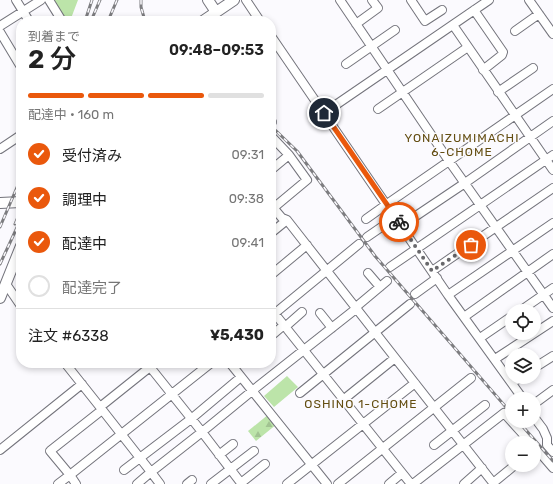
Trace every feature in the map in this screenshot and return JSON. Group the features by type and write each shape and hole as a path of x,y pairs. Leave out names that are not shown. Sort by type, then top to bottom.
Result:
{"main road":[{"path":"208,0 216,12"},
{"path":"210,16 234,0"},
{"path":"0,203 16,202"},
{"path":"0,298 16,259"}],"street":[{"path":"16,0 26,16"},
{"path":"0,26 40,0"},
{"path":"49,0 59,16"},
{"path":"246,0 257,16"},
{"path":"340,0 449,161 553,308"},
{"path":"356,24 378,8 372,0"},
{"path":"411,0 426,21 442,10"},
{"path":"529,0 553,34"},
{"path":"324,113 486,1"},
{"path":"474,10 503,52 502,55 483,70"},
{"path":"515,31 539,14"},
{"path":"453,25 553,170"},
{"path":"346,64 395,30"},
{"path":"0,32 16,59"},
{"path":"276,43 448,295 505,373"},
{"path":"378,109 468,47"},
{"path":"498,92 533,68"},
{"path":"366,219 553,89"},
{"path":"401,226 553,121"},
{"path":"0,149 16,138"},
{"path":"276,141 289,155 307,180 276,205"},
{"path":"276,166 289,155"},
{"path":"390,267 553,155"},
{"path":"415,294 434,274 496,227 553,188"},
{"path":"276,212 282,218 287,220 494,483 507,472"},
{"path":"367,237 396,217"},
{"path":"276,229 287,220"},
{"path":"448,295 553,223"},
{"path":"276,309 359,244"},
{"path":"276,271 307,245"},
{"path":"464,317 553,254"},
{"path":"368,273 380,287"},
{"path":"137,484 252,390 332,328 388,281"},
{"path":"6,284 16,299"},
{"path":"530,304 553,288"},
{"path":"300,393 410,304"},
{"path":"276,332 302,312"},
{"path":"320,313 332,328"},
{"path":"276,315 412,484 504,413 524,436"},
{"path":"480,338 505,321"},
{"path":"495,359 553,321"},
{"path":"541,364 553,356"},
{"path":"343,400 395,358"},
{"path":"69,368 160,484"},
{"path":"76,484 50,451 148,368"},
{"path":"154,368 172,395 241,484 265,464"},
{"path":"58,484 205,368"},
{"path":"234,368 327,484"},
{"path":"124,470 191,419 241,377"},
{"path":"338,484 471,378"},
{"path":"287,484 415,383"},
{"path":"0,450 82,384"},
{"path":"541,399 553,390"},
{"path":"434,446 485,405"},
{"path":"541,427 547,438 547,445 553,452"},
{"path":"219,455 234,444"},
{"path":"211,484 254,451"},
{"path":"541,455 553,468"},
{"path":"464,484 482,468"},
{"path":"389,484 402,473"}],"green space":[{"path":"53,0 78,0 72,16 63,16"},
{"path":"287,376 298,387 274,407 264,396"},
{"path":"269,414 277,424 256,441 248,431"}],"railway":[{"path":"87,16 92,0"},
{"path":"93,16 100,0"},
{"path":"110,16 117,0"},
{"path":"141,0 144,16"},
{"path":"276,131 297,151 375,256 505,406"},
{"path":"0,227 16,190"},
{"path":"0,264 16,230"},
{"path":"524,428 553,461"}],"way so far":[{"path":"399,222 432,271 471,245"}],"district":[{"name":"YONAIZUMIMACHI 6-CHOME","path":"462,145"},
{"name":"OSHINO 1-CHOME","path":"361,404"}],"route":[{"path":"324,113 399,222"}]}
